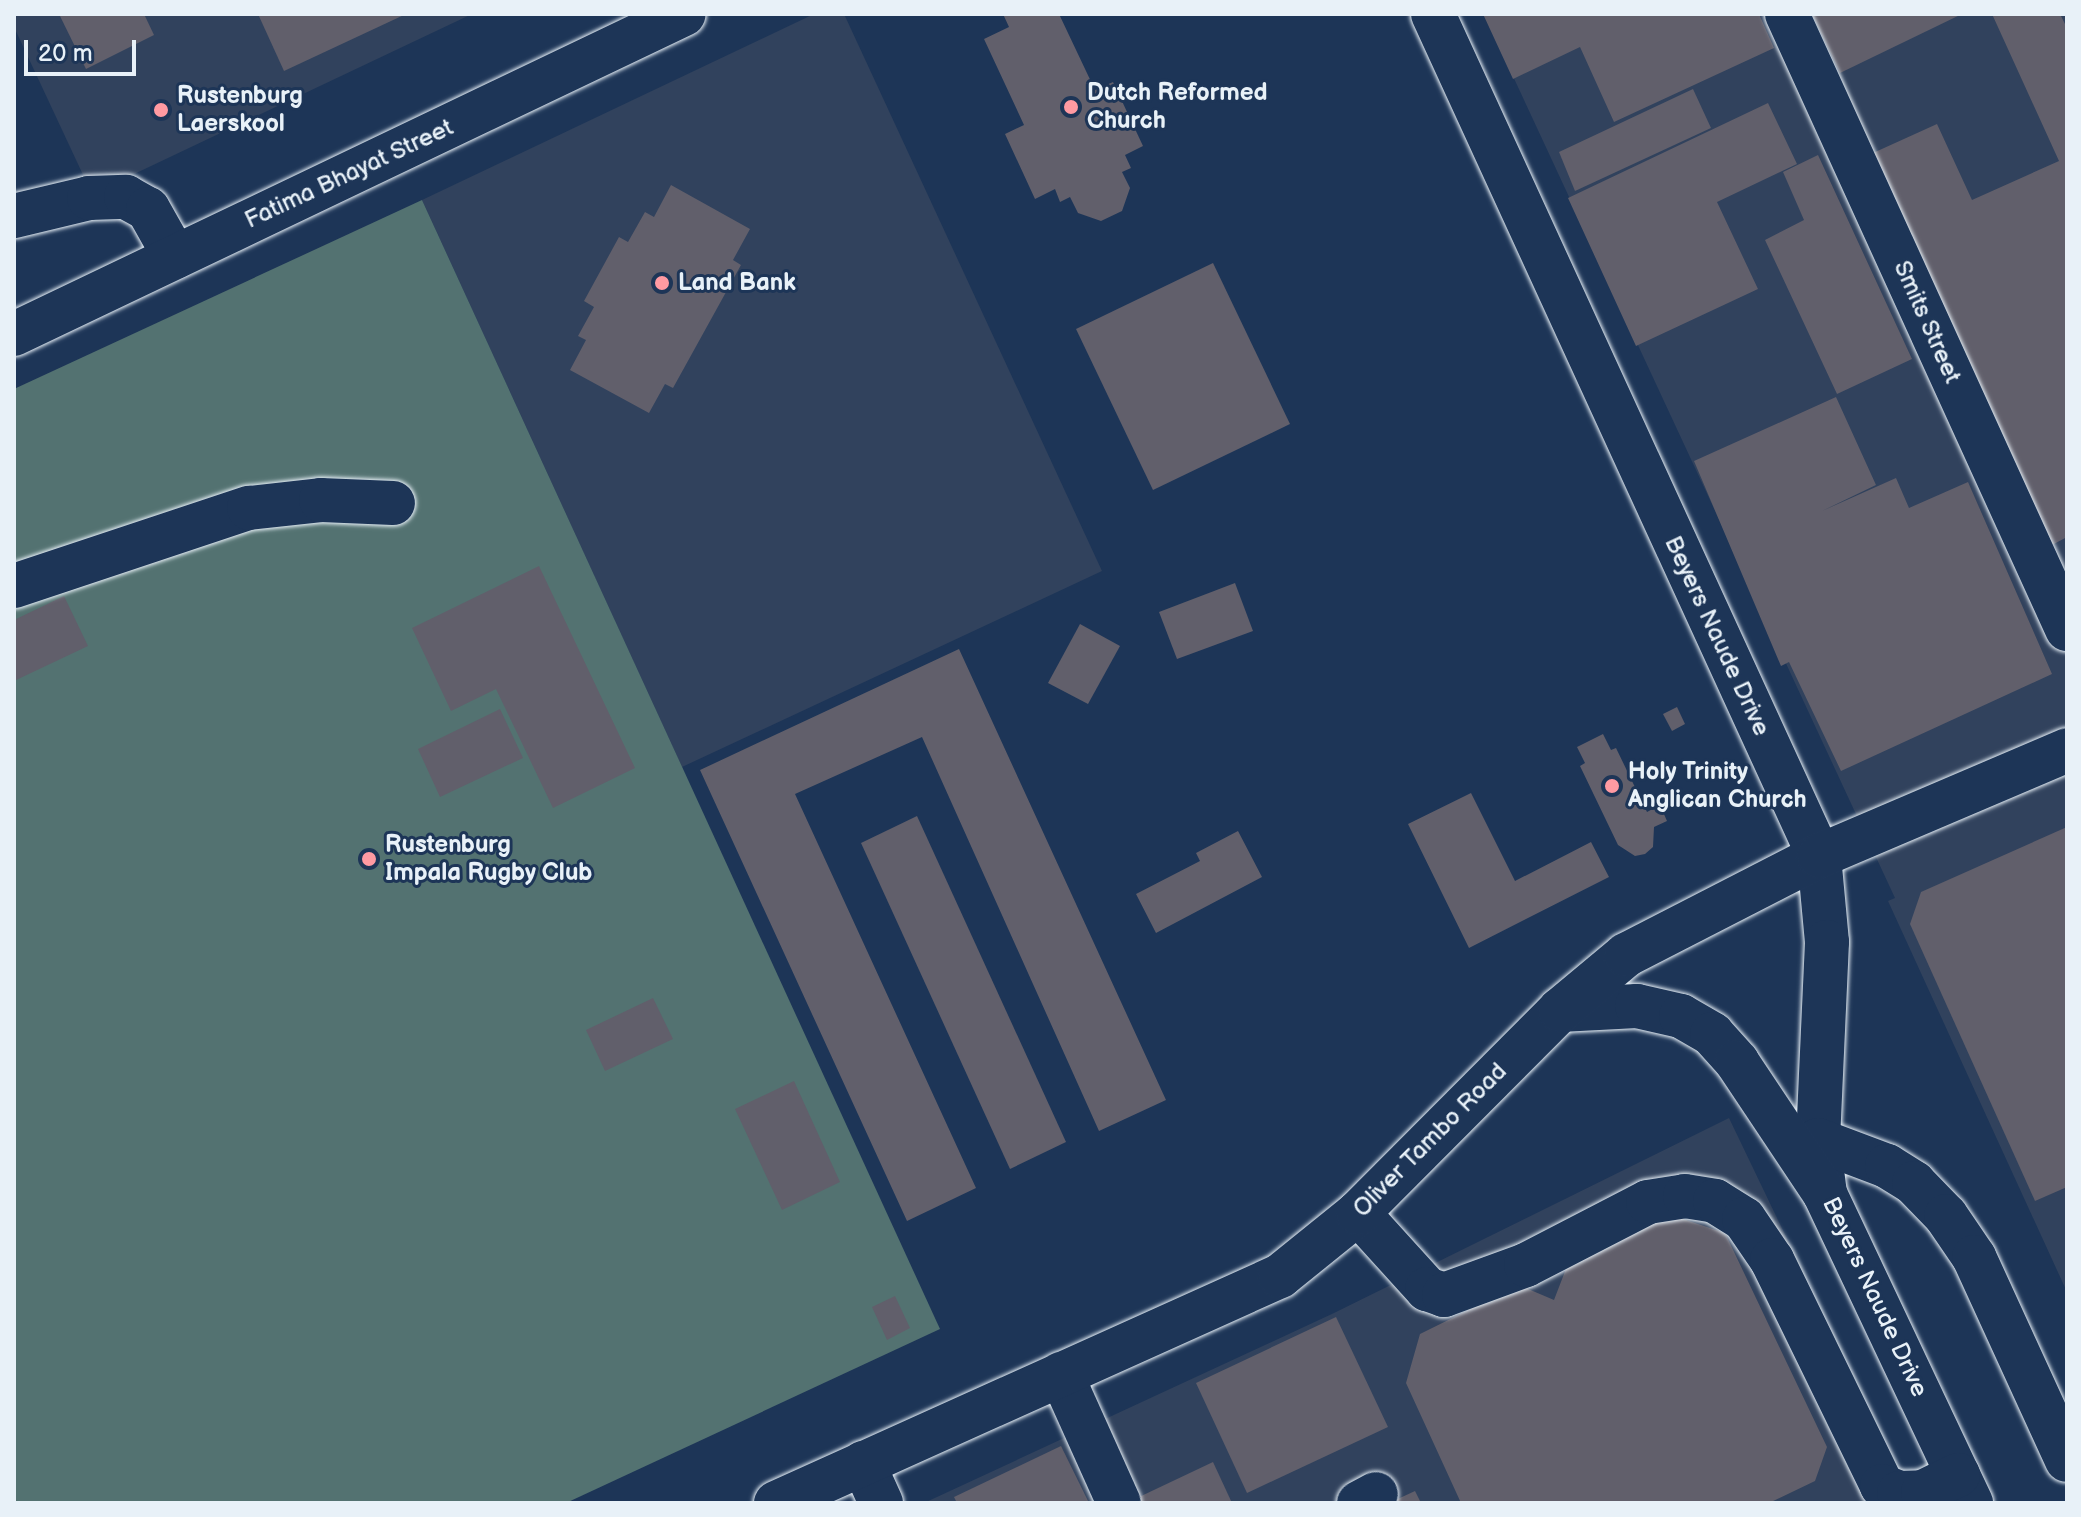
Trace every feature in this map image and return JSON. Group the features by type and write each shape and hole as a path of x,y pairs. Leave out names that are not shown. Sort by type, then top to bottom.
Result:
{"street":[{"name":"Fatima Bhayat Street","path":"14,334 684,14"},
{"name":"Beyers Naude Drive","path":"1433,14 1819,856 1827,942 1818,1140 1825,1194 1965,1489"},
{"name":"Smits Street","path":"1787,14 2067,629"},
{"path":"14,216 89,198 126,197 148,209 175,257"},
{"path":"14,586 249,508 321,500 393,503"},
{"name":"Oliver Tambo Road","path":"776,1503 1280,1276 1358,1213 1560,1010 1626,955 1819,856 2067,750"},
{"path":"1560,1010 1637,1006 1681,1016 1712,1034 1737,1062 1825,1194"},
{"path":"1818,1140 1887,1166 1914,1183 1946,1216 1974,1257 2067,1460"},
{"path":"1358,1213 1427,1289 1444,1295 1526,1265 1648,1202 1685,1196 1715,1201 1744,1219 1772,1260 1882,1486 1899,1493 1965,1489"},
{"path":"1061,1374 1119,1503"},
{"path":"863,1463 881,1503"}],"shaded area":[{"name":"Rustenburg Laerskool","path":"14,14 472,14 92,194 14,27"},
{"path":"814,14 844,14 1102,571 682,767 422,200"},
{"path":"1484,14 2067,14 2067,1292 1888,901 1895,898"},
{"path":"1729,1118 1914,1503 924,1503 1334,1313"}],"green space":[{"name":"Rustenburg Impala Rugby Club","path":"422,200 940,1329 566,1503 14,1503 14,389"}],"building":[{"path":"59,14 144,14 154,35 86,69"},
{"path":"258,14 406,14 284,71"},
{"name":"Dutch Reformed Church","path":"1003,14 1059,14 1095,90 1113,82 1143,146 1125,155 1131,168 1122,172 1130,188 1122,211 1101,221 1078,213 1070,197 1060,202 1055,189 1035,199 1005,134 1024,125 984,39 1009,27"},
{"path":"1483,14 1759,14 1774,48 1614,122 1580,47 1513,79"},
{"path":"1812,14 1962,14 1840,73"},
{"path":"1992,14 2060,14 2067,28 2067,537 2052,545 1873,153 1937,124 1972,200 2059,161"},
{"path":"1693,89 1711,128 1575,191 1559,152"},
{"path":"1768,103 1797,164 1717,202 1758,289 1636,346 1568,198"},
{"path":"1818,155 1912,359 1837,394 1765,240 1804,220 1783,172"},
{"name":"Land Bank","path":"671,185 750,229 733,260 741,265 673,388 665,384 649,413 570,370 586,340 578,336 594,307 584,301 619,237 628,242 645,212 654,217"},
{"path":"1213,263 1290,424 1153,490 1076,329"},
{"path":"1836,397 1876,485 1822,511 1896,478 1909,508 1968,482 2052,674 1841,771 1789,662 1781,666 1694,461"},
{"path":"539,566 635,768 553,808 496,689 451,711 412,628"},
{"path":"1235,583 1253,631 1177,659 1159,612"},
{"path":"64,596 88,646 14,681 14,620"},
{"path":"1080,624 1120,646 1088,704 1048,683"},
{"path":"959,649 1166,1100 1099,1131 922,737 795,794 976,1188 907,1221 700,770"},
{"path":"1677,707 1685,724 1672,731 1663,714"},
{"path":"500,709 523,758 440,797 418,749"},
{"name":"Holy Trinity Anglican Church","path":"1603,734 1611,750 1616,748 1647,812 1660,805 1667,821 1654,827 1653,847 1645,854 1635,856 1618,845 1580,766 1585,763 1577,747"},
{"path":"1471,793 1515,881 1591,842 1609,877 1469,948 1408,824"},
{"path":"917,816 1066,1142 1010,1169 861,843"},
{"path":"2067,827 2067,1187 2035,1201 1910,924 1921,892"},
{"path":"1238,831 1262,877 1156,933 1136,894 1200,861 1196,853"},
{"path":"653,998 673,1039 605,1071 586,1030"},
{"path":"794,1081 840,1182 782,1210 735,1109"},
{"path":"1665,1213 1725,1233 1827,1447 1815,1481 1769,1503 1461,1503 1406,1383 1420,1334 1519,1285 1554,1300 1569,1261"},
{"path":"895,1296 910,1328 887,1340 872,1307"},
{"path":"1336,1317 1388,1427 1247,1493 1196,1383"},
{"path":"1061,1446 1089,1503 957,1503 954,1497"},
{"path":"1213,1462 1232,1503 1139,1503 1137,1498"},
{"path":"1415,1491 1421,1503 1389,1503"}],"place":[{"name":"Dutch Reformed Church","path":"1071,107"},
{"name":"Rustenburg Laerskool","path":"161,110"},
{"name":"Land Bank","path":"662,283"},
{"name":"Holy Trinity Anglican Church","path":"1612,786"},
{"name":"Rustenburg Impala Rugby Club","path":"369,859"}]}
